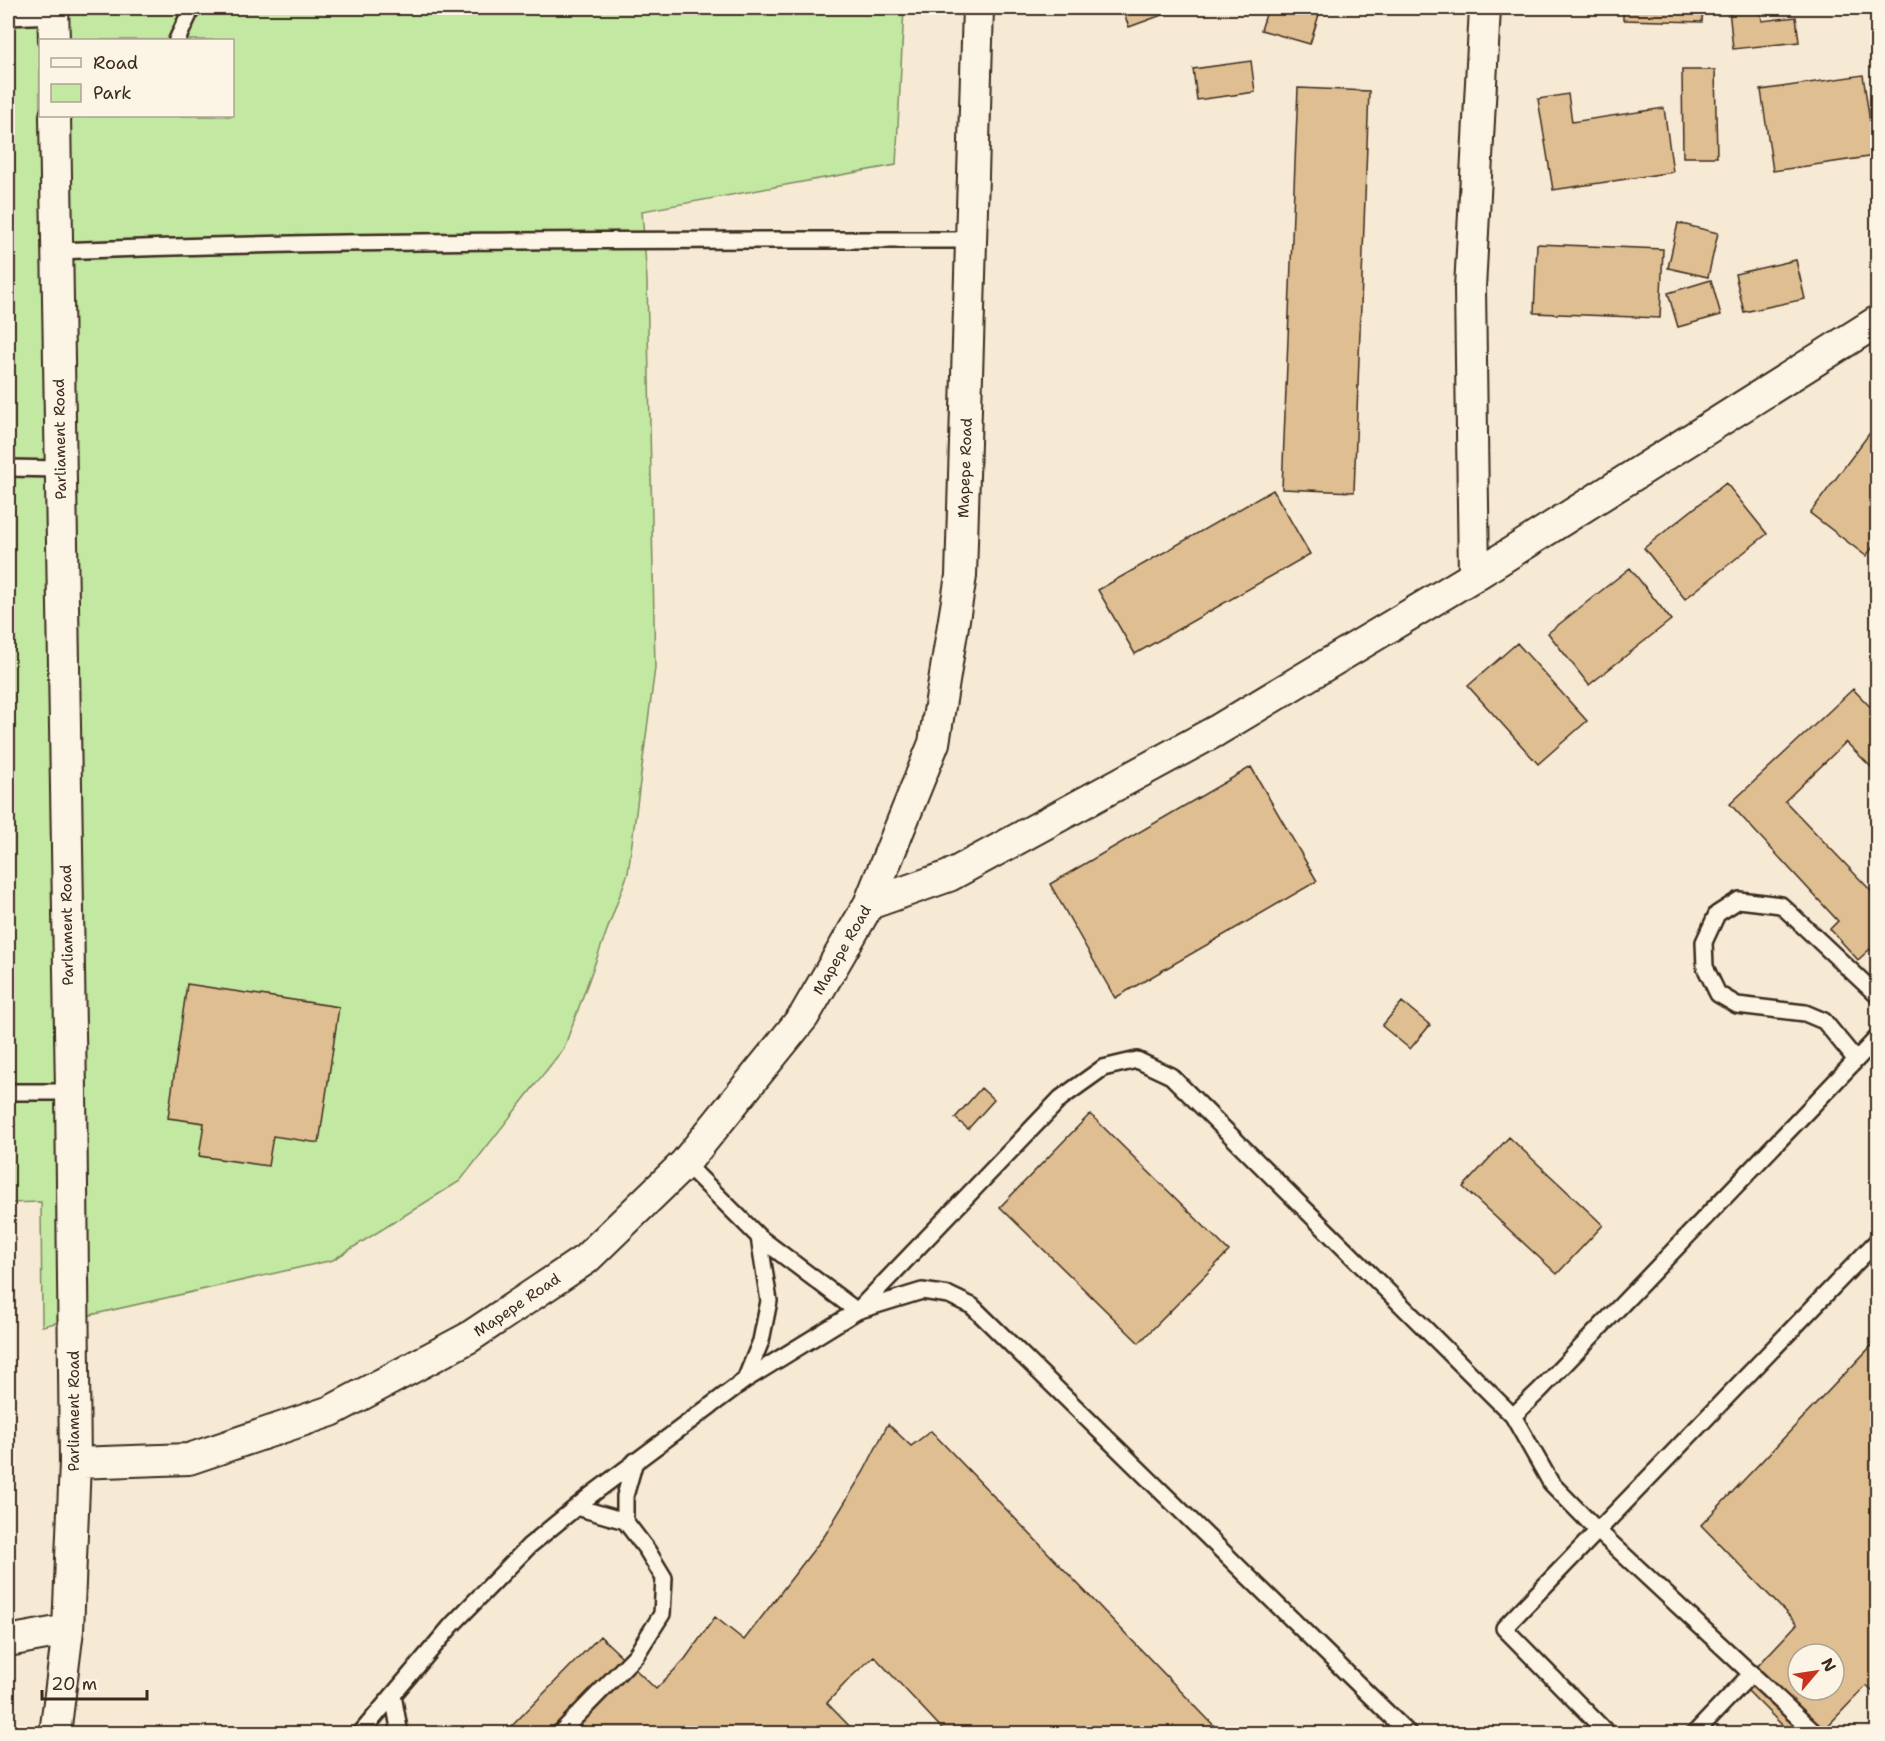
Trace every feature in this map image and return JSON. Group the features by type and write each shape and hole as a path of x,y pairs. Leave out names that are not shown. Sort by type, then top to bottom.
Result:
{"street":[{"name":"Mapepe Road","path":"75,1463 189,1459 331,1410 468,1338 586,1259 685,1163 804,1016 869,904 934,743 962,576 978,8"},
{"path":"1474,576 1470,288 1485,8"},
{"name":"Parliament Road","path":"55,117 75,1463 68,1630 55,1734"},
{"path":"869,904 949,876 1216,731 1474,576 1878,321"},
{"path":"8,1641 68,1630"}],"lane":[{"path":"177,39 192,8"},
{"path":"8,17 53,21"},
{"path":"56,251 608,240 972,240"},
{"path":"8,468 60,469"},
{"path":"1856,1060 1824,1021 1805,1013 1737,1005 1718,994 1705,967 1704,942 1717,914 1739,900 1781,905 1878,996"},
{"path":"1513,1416 1878,1037"},
{"path":"857,1311 1061,1098 1103,1068 1137,1060 1171,1076 1513,1416 1551,1482 1597,1530 1816,1734"},
{"path":"8,1092 71,1092"},
{"path":"685,1163 759,1237 857,1311"},
{"path":"745,1380 761,1341 769,1301 759,1237"},
{"path":"1608,1734 1504,1628 1878,1240"},
{"path":"360,1734 452,1625 529,1546 576,1507 745,1380 857,1311 922,1291 949,1296 972,1306 1394,1726 1409,1734"},
{"path":"625,1521 625,1496 635,1461"},
{"path":"559,1734 636,1655 662,1614 664,1578 625,1521 576,1507"},
{"path":"1694,1734 1752,1673"},
{"path":"393,1695 400,1734"}],"green space":[{"path":"8,8 904,8 896,165 642,211 647,280 655,668 628,873 564,1048 460,1181 333,1260 42,1326 41,1202 8,1203"}],"building":[{"path":"1122,8 1181,8 1129,27"},
{"path":"1268,8 1321,8 1310,44 1261,30"},
{"path":"1623,8 1703,8 1702,22 1623,20"},
{"path":"1760,8 1762,21 1796,17 1799,42 1733,49 1729,9"},
{"path":"1251,61 1255,92 1197,100 1193,69"},
{"path":"1682,70 1715,70 1717,157 1683,157"},
{"path":"1863,75 1875,156 1773,171 1761,90"},
{"path":"1298,88 1369,91 1354,492 1282,489"},
{"path":"1568,94 1572,122 1664,108 1673,172 1553,190 1538,99"},
{"path":"1678,223 1718,233 1708,277 1668,268"},
{"path":"1537,244 1663,249 1660,318 1534,313"},
{"path":"1796,260 1805,299 1744,312 1735,274"},
{"path":"1711,280 1721,315 1678,327 1668,293"},
{"path":"1878,422 1878,541 1866,556 1810,513"},
{"path":"1726,483 1767,534 1685,599 1644,548"},
{"path":"1273,490 1310,554 1135,654 1098,590"},
{"path":"1630,568 1671,620 1589,685 1548,633"},
{"path":"1517,643 1587,721 1538,764 1468,686"},
{"path":"1853,689 1878,715 1878,774 1846,742 1785,801 1874,894 1878,890 1878,957 1870,949 1858,960 1830,929 1838,921 1730,804"},
{"path":"1251,767 1317,881 1115,998 1050,884"},
{"path":"187,984 339,1007 319,1143 273,1136 268,1166 199,1156 204,1123 168,1118"},
{"path":"1402,1002 1430,1025 1410,1049 1382,1026"},
{"path":"981,1088 994,1100 968,1129 955,1118"},
{"path":"1090,1114 1229,1251 1139,1343 1000,1207"},
{"path":"1509,1137 1603,1225 1557,1274 1463,1187"},
{"path":"1878,1339 1878,1696 1866,1686 1820,1734 1791,1734 1741,1684 1797,1624 1701,1525"},
{"path":"888,1424 911,1446 931,1431 1222,1734 947,1734 874,1656 827,1703 857,1734 504,1734 600,1636 656,1689 685,1659 715,1617 744,1640 825,1535 864,1471"}]}
